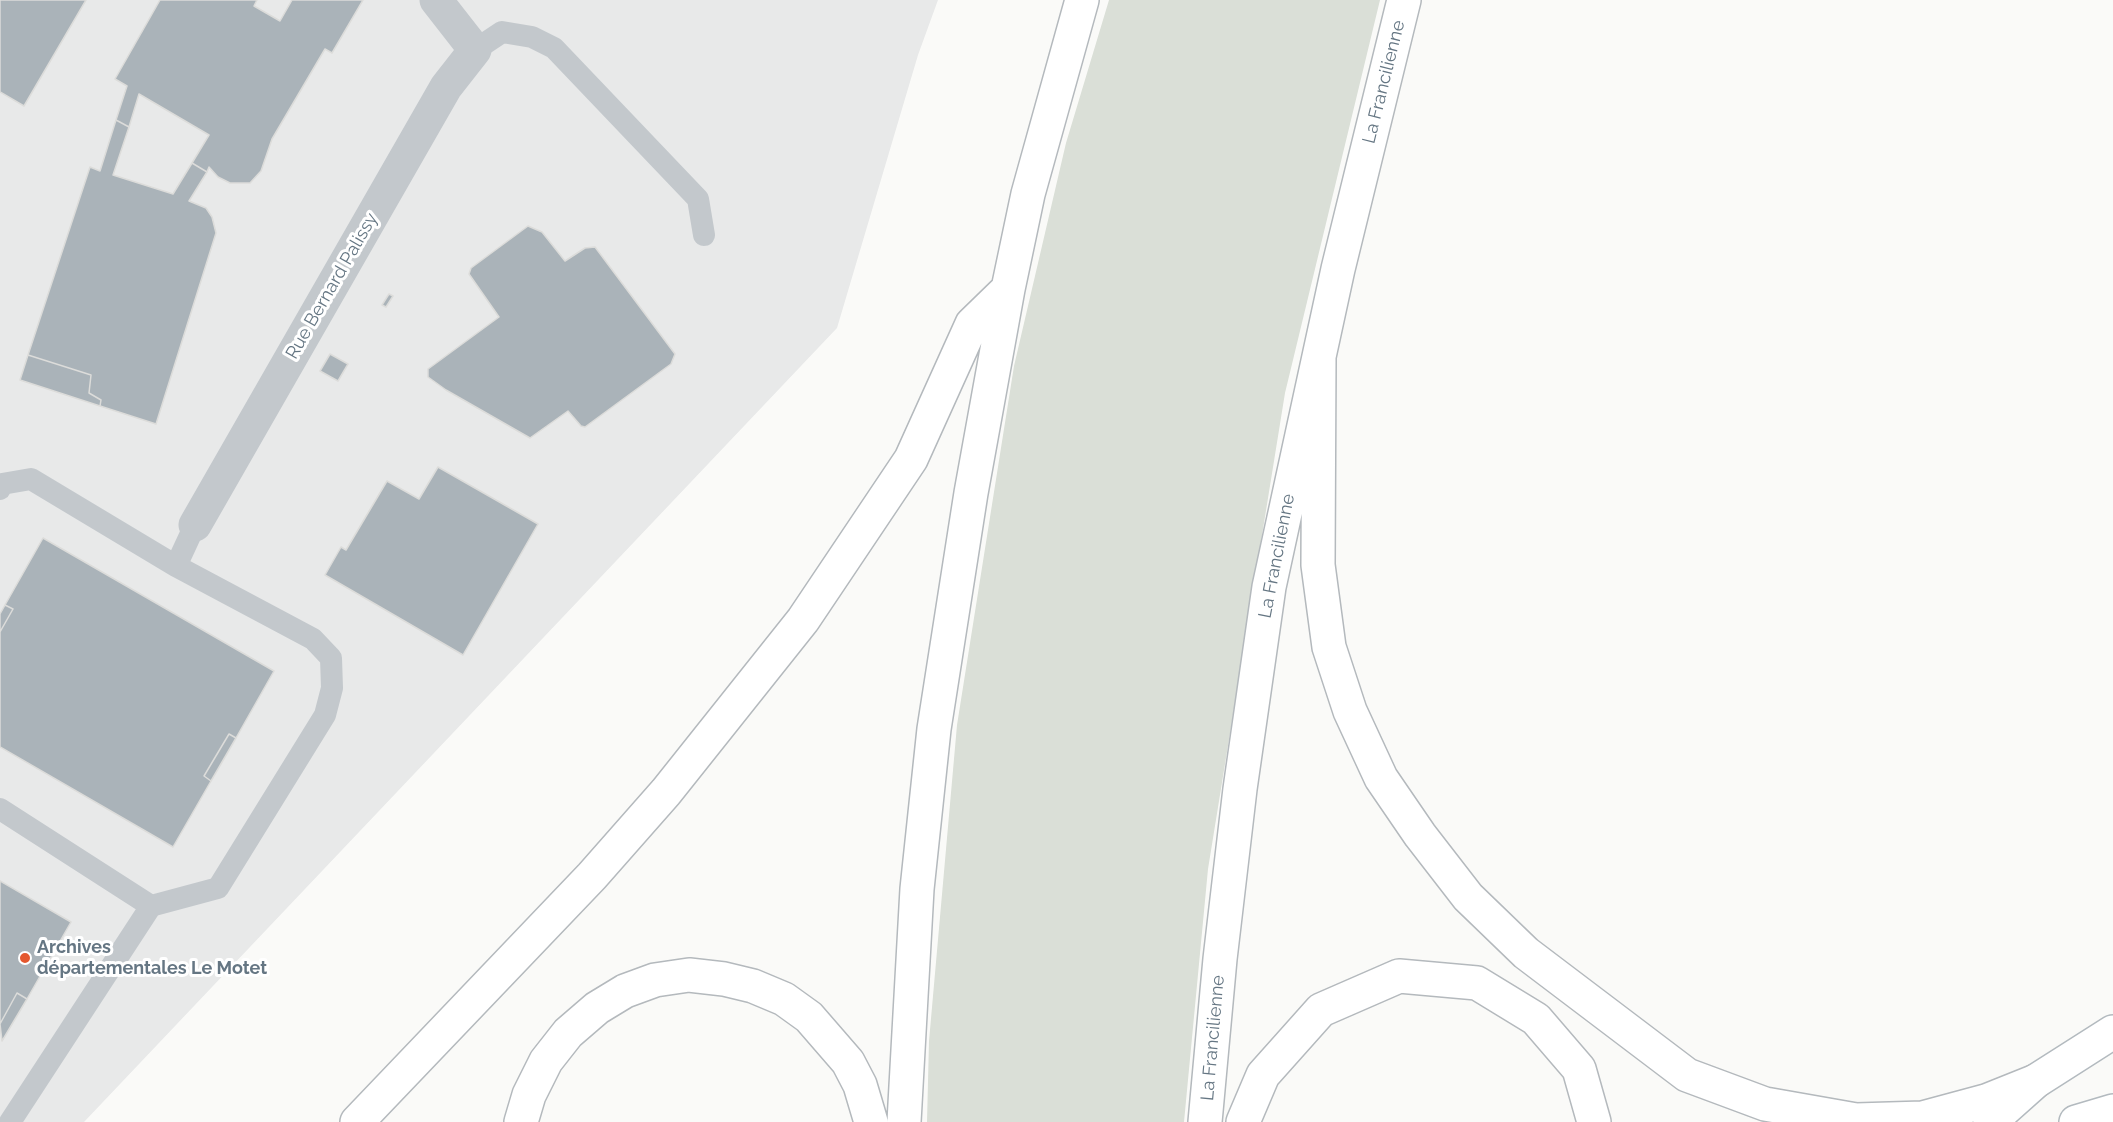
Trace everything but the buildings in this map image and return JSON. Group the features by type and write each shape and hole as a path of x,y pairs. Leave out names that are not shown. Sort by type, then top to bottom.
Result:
{"main road":[{"path":"903,1122 916,901 934,729 971,492 1028,194 1082,0"},
{"name":"La Francilienne","path":"1205,1122 1220,959 1240,789 1269,587 1318,357 1404,0"},
{"path":"357,1122 592,876 666,792 803,620 911,459 972,324 1008,289"},
{"path":"1318,357 1318,565 1329,647 1350,711 1382,778 1420,835 1467,897 1526,953 1687,1075 1765,1104 1856,1120 1923,1118 1986,1101 2036,1081"},
{"path":"521,1122 529,1095 546,1061 568,1033 597,1008 626,991 655,980 688,975 724,979 753,986 784,999 809,1017 848,1062 860,1085 871,1122"},
{"path":"1243,1122 1263,1075 1321,1010 1399,976 1477,982 1536,1019 1579,1069 1594,1122"},
{"path":"1990,1122 2036,1081 2113,1032"},
{"path":"2076,1122 2113,1111"}],"street":[{"path":"436,0 475,50"},
{"name":"Rue Bernard Palissy","path":"195,525 446,87 475,50"}],"lane":[{"path":"475,50 502,32 532,37 554,48 698,199 704,235"},
{"path":"0,489 2,484 31,479 176,566 313,639 331,658 332,688 325,715 218,888 151,906 10,1122"},
{"path":"176,566 195,525"},
{"path":"0,809 151,906"}],"shaded area":[{"path":"0,0 938,0 918,55 837,328 84,1122 0,1122"},
{"path":"1109,0 1380,0 1285,393 1208,869 1184,1122 927,1122 929,1041 957,725 1014,366 1066,143"}],"place":[{"name":"Archives départementales Le Motet","path":"25,958"}]}
